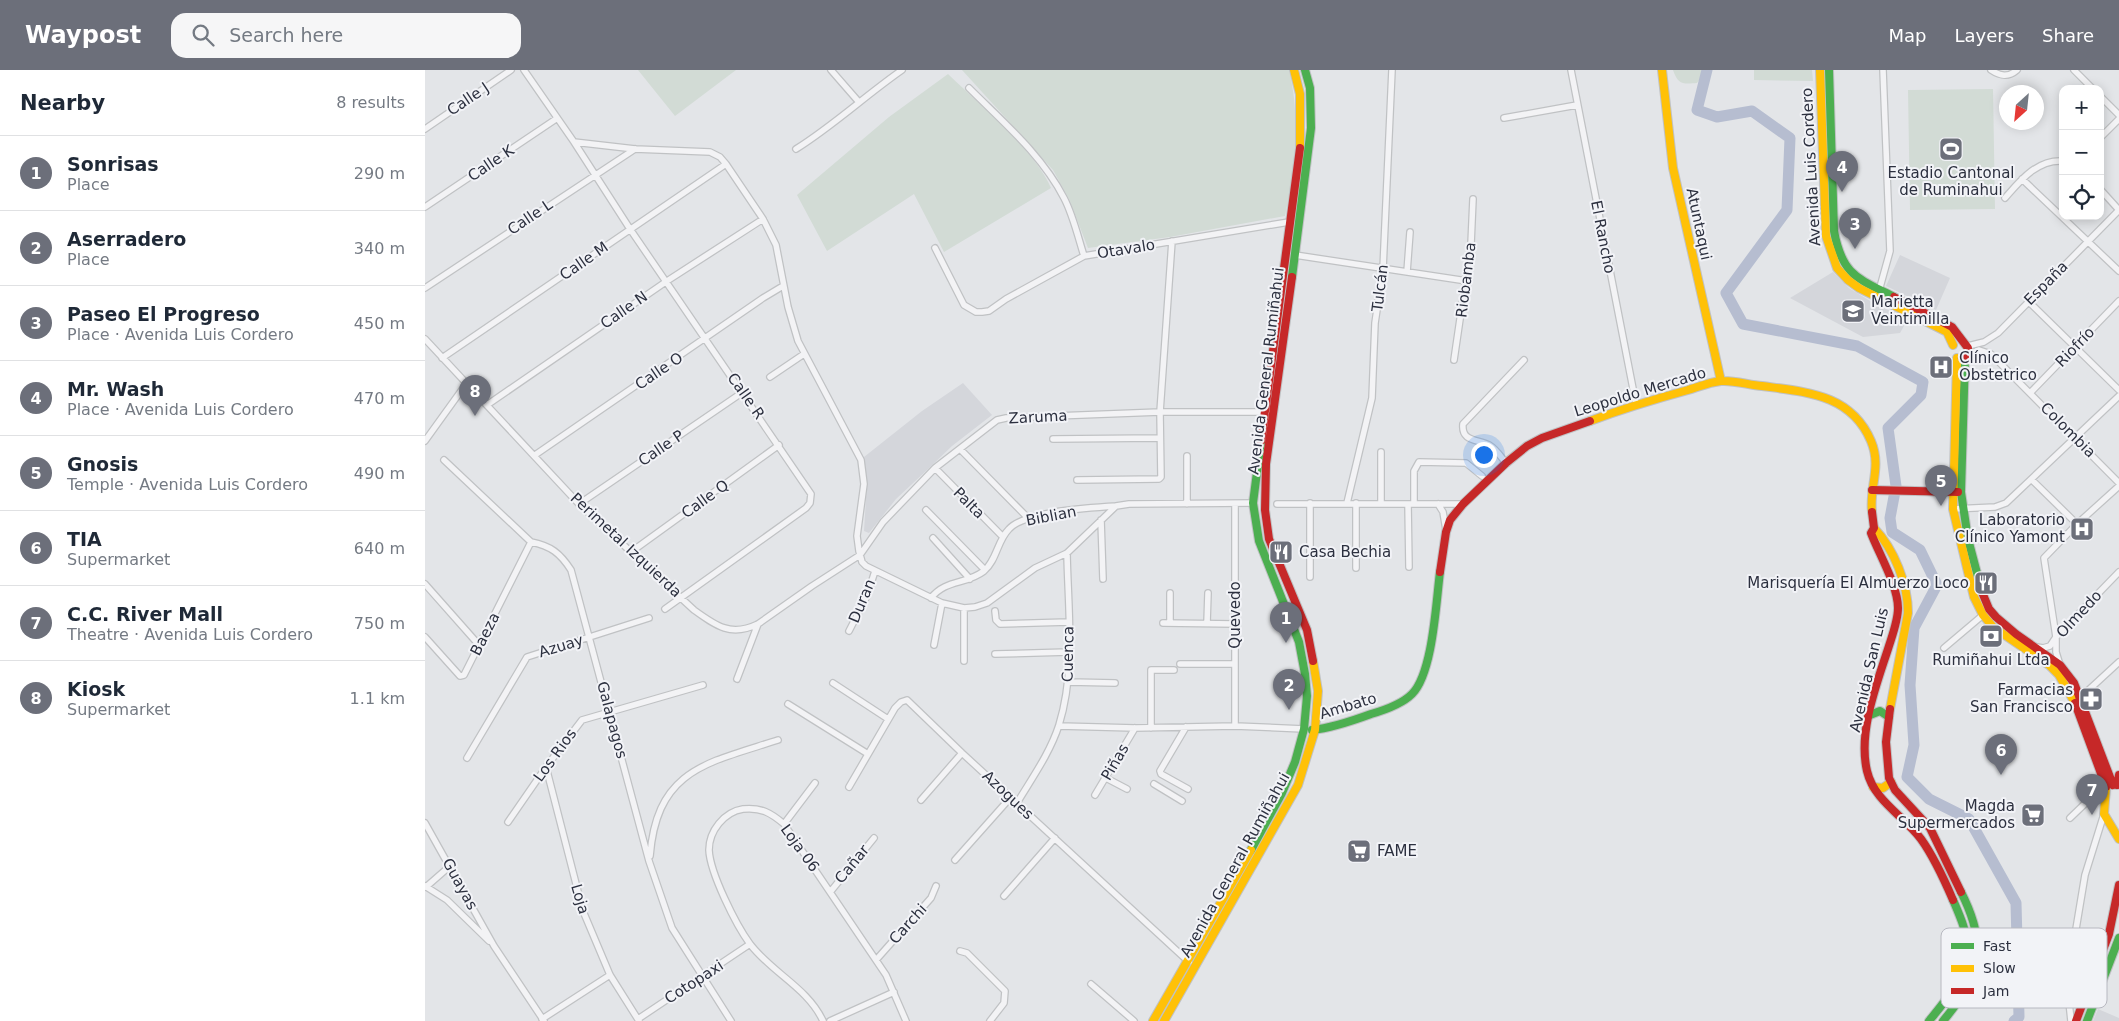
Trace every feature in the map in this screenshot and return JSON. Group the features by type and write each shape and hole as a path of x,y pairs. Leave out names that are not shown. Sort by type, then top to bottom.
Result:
{"main road":[{"name":"Avenida General Rumiñahui","path":"1153,1021 1189,962 1287,784 1304,729 1307,692 1303,658 1297,636 1259,541 1253,503 1301,137 1300,94 1294,70"},
{"name":"Avenida General Rumiñahui","path":"1164,1021 1298,785 1315,730 1318,691 1307,630 1278,564 1266,524 1266,464 1312,118 1310,88 1305,70"},
{"name":"Atuntaqui","path":"1662,70 1673,168 1721,381"},
{"name":"Avenida Luis Cordero","path":"1820,70 1826,236 1831,255 1841,272 1851,283 1952,327 1964,352"},
{"name":"Avenida Luis Cordero","path":"1829,70 1834,231 1842,261 1851,273 1879,294 1947,332 1953,345"},
{"path":"1964,352 1952,353 1953,345 1959,342 1964,352 1961,492 1975,571 1989,609 2009,629 2060,665 2074,683 2081,697 2112,787"},
{"path":"1964,352 1953,509 1974,597 1983,615 2000,632 2049,665 2059,674 2075,702 2112,787"},
{"name":"Leopoldo Mercado","path":"1463,504 1527,446 1542,438 1636,404 1721,381 1812,393 1831,399 1847,409 1863,425 1874,450 1876,474 1872,490"},
{"path":"1872,490 1961,492"},
{"name":"Avenida San Luis","path":"1872,490 1871,509 1874,528 1871,533 1895,590 1898,607 1870,715 1867,764 1873,787 1882,799 1914,830 1939,869 1964,928"},
{"name":"Ambato","path":"1304,729 1328,728 1390,707 1407,698 1419,685 1423,678 1428,656 1446,532 1450,520 1463,504"},
{"name":"Avenida San Luis","path":"1874,528 1879,532 1908,600 1908,612 1889,717 1887,765 1891,782"},
{"path":"1870,715 1878,710 1889,717"},
{"path":"2119,775 2112,787 2104,814 2119,839"},
{"path":"1873,787 1877,789 1885,788 1891,782 1927,823 1973,916 1976,928"},
{"path":"2110,826 2119,830"},
{"path":"2107,935 2119,885"},
{"path":"2107,976 2117,954 2119,938"},
{"name":"Avenida San Luis","path":"1929,1021 1941,1003"},
{"path":"1943,1021 1952,1008"},
{"path":"2076,1021 2081,1008"},
{"path":"2087,1021 2093,1008"}],"street":[{"name":"Calle J","path":"425,129 511,70"},
{"name":"Calle R","path":"524,70 811,494 810,503 806,508 665,609"},
{"path":"831,70 859,102"},
{"path":"796,149 814,138 902,70"},
{"name":"Tulcán","path":"1347,503 1372,398 1375,323 1383,268 1392,70"},
{"name":"El Rancho","path":"1571,70 1636,404"},
{"path":"1879,294 1890,251 1883,70"},
{"path":"1991,70 2001,76 2007,76 2017,70"},
{"path":"2074,70 2089,85"},
{"path":"969,88 1024,144 1051,175 1065,200 1084,256"},
{"path":"2104,100 2119,115"},
{"path":"1504,118 1577,105"},
{"name":"Calle K","path":"425,207 556,118"},
{"path":"2104,134 2119,119"},
{"path":"574,142 635,149 711,152 720,157 726,164 763,219 776,244 783,286 793,327 804,354 863,466 864,484 857,536 860,555 866,566 942,603 964,608 987,603 1035,568 1067,553 1116,506"},
{"name":"Calle L","path":"425,288 594,174 635,149"},
{"path":"2005,198 2022,179 2038,166 2048,162 2059,161"},
{"name":"Calle M","path":"442,358 726,164"},
{"path":"2022,179 2119,271"},
{"path":"2104,193 2119,210"},
{"name":"Riobamba","path":"1454,360 1467,281 1473,199"},
{"name":"España","path":"1964,352 1990,339 2119,210"},
{"name":"Calle N","path":"487,406 667,281 763,219"},
{"name":"Otavalo","path":"935,248 964,305 976,312 989,311 1006,299 1084,256 1289,222"},
{"path":"1407,272 1410,232"},
{"path":"1077,480 1160,479 1160,412 1172,241"},
{"path":"1295,255 1467,281"},
{"name":"Calle O","path":"535,455 783,286"},
{"path":"2028,301 2119,390"},
{"name":"Riofrío","path":"2030,393 2119,301"},
{"name":"Perimetal Izquierda","path":"425,340 579,504 715,625 727,630 751,628 860,555"},
{"name":"Colombia","path":"1964,352 1979,350 1987,352 2119,484"},
{"path":"770,377 804,354"},
{"path":"1507,463 1488,444 1469,439 1465,435 1463,427 1466,419 1524,360"},
{"path":"425,439 466,384"},
{"name":"Calle P","path":"579,504 743,392"},
{"path":"1953,509 1995,507 2007,504 2119,396"},
{"name":"Zaruma","path":"860,555 883,522 935,468 997,420 1006,418 1160,412 1273,412"},
{"path":"1053,439 1161,438"},
{"name":"Calle Q","path":"631,552 779,445"},
{"path":"960,449 1028,518"},
{"path":"1381,452 1381,504"},
{"path":"1187,456 1187,504"},
{"name":"Galapagos","path":"444,460 531,542 552,548 558,552 571,570 649,861 674,933 731,1021"},
{"path":"1409,567 1411,504 1415,470 1419,462 1466,463 1483,476"},
{"name":"Palta","path":"935,468 1003,537"},
{"path":"2032,480 2077,524"},
{"path":"2060,665 2056,652 2056,636 2045,558 2119,484"},
{"name":"Biblian","path":"985,570 993,561 1003,537 1013,525 1028,518 1129,504 1253,503"},
{"path":"1310,503 1310,577"},
{"name":"Quevedo","path":"1235,504 1235,726"},
{"path":"1277,504 1463,504"},
{"path":"1356,504 1356,568"},
{"path":"1438,504 1443,512 1446,532"},
{"path":"926,510 985,570 970,578 940,588 931,598"},
{"path":"1101,520 1103,579"},
{"path":"933,538 970,578"},
{"name":"Baeza","path":"425,636 460,676 464,675 531,542"},
{"name":"Cuenca","path":"1017,802 1041,765 1059,726 1069,682 1067,553"},
{"name":"Duran","path":"849,631 867,596 875,571"},
{"name":"Olmedo","path":"2036,647 2047,648 2053,643 2056,636 2119,572"},
{"path":"425,584 479,645"},
{"path":"1170,593 1166,623 1235,624"},
{"path":"1207,623 1208,593"},
{"path":"934,645 942,603"},
{"path":"963,662 964,608"},
{"path":"995,611 996,620 1000,624 1069,622"},
{"path":"1944,648 1983,615"},
{"name":"Azuay","path":"467,758 527,657 649,618"},
{"path":"737,679 759,624"},
{"path":"995,654 1069,652"},
{"path":"2081,697 2119,662"},
{"path":"1180,664 1235,664"},
{"path":"1151,728 1151,670 1175,670"},
{"path":"1069,682 1115,683"},
{"path":"833,683 888,719"},
{"name":"Los Rios","path":"508,822 545,767 579,722 703,685"},
{"name":"Azogues","path":"849,787 888,719 901,702 907,700 1189,962"},
{"path":"788,704 869,754"},
{"name":"Ambato","path":"1059,726 1151,728 1235,726 1304,729"},
{"path":"1186,727 1160,771 1161,774 1188,789"},
{"name":"Piñas","path":"1095,795 1135,728"},
{"path":"649,861 654,824 669,795 684,777 711,761 778,740"},
{"path":"921,800 962,753"},
{"name":"Loja","path":"545,767 583,911 610,975 638,1020"},
{"path":"1106,778 1127,789"},
{"path":"1168,792 1174,782"},
{"path":"784,824 815,784"},
{"path":"1154,784 1182,801"},
{"path":"2071,818 2095,794 2112,787"},
{"path":"955,860 1011,797"},
{"name":"Loja 06","path":"750,944 729,907 713,868 709,850 712,833 721,820 741,810 767,811 784,824 876,960 894,992 906,1021"},
{"path":"2077,928 2085,875 2104,814"},
{"name":"Guayas","path":"425,823 494,946 543,1020"},
{"name":"Cañar","path":"831,891 874,838"},
{"path":"1005,896 1055,838"},
{"path":"425,886 450,866"},
{"name":"Guayas","path":"425,886 447,900 494,946"},
{"name":"Carchi","path":"876,960 931,898 936,886"},
{"path":"750,944 809,999 823,1021"},
{"name":"Cotopaxi","path":"638,1020 750,944"},
{"path":"959,951 967,953 1005,991 1004,1003 990,1021"},
{"path":"543,1020 610,975"},
{"path":"1091,984 1134,1021"},
{"path":"830,1021 894,992"},
{"path":"2070,1008 2071,1021"}],"shaded area":[{"path":"638,70 736,70 675,116"},
{"path":"962,70 1289,70 1293,89 1296,125 1292,179 1285,216 1170,237 1088,248 1069,199 1053,170"},
{"path":"1673,70 1707,70 1697,83 1688,84 1679,81"},
{"path":"1754,70 1812,70 1813,81 1754,80"},
{"path":"948,74 1019,143 1043,173 1051,188 944,252 914,194 827,251 797,195 889,117"},
{"name":"Estadio Cantonal de Ruminahui","path":"1993,89 1995,209 1910,210 1908,90"},
{"path":"1900,255 1950,278 1936,310 1886,286"},
{"name":"Marietta Veintimilla","path":"1833,272 1849,288 1875,304 1908,319 1900,333 1863,337 1790,298"},
{"path":"963,383 992,415 952,446 896,499 869,533 864,531 867,482 864,457 922,411"},
{"path":"2098,1009 2119,1018 2119,1021 2093,1021"}],"waterway":[{"path":"1707,70 1697,110 1717,117 1752,111 1790,138 1787,210 1726,293 1743,324 1857,346 1923,382 1921,395 1888,428 1896,486 1890,518 1892,532 1920,550 1937,585 1914,628 1910,685 1914,745 1907,777 1929,799 1969,819 2016,903 2017,928"},
{"path":"2014,1021 2019,1017 2019,1008"}],"traffic: fast":[{"path":"1292,277 1311,128 1310,88 1305,70"},
{"path":"1829,70 1834,231 1837,246 1847,266 1853,273 1870,285 1894,297"},
{"path":"1965,357 1961,492 1968,539 1982,592"},
{"path":"1251,850 1282,793 1295,762 1304,729 1307,696 1299,642 1259,541 1253,503 1261,441"},
{"path":"1312,730 1342,724 1382,711 1398,704 1412,694 1425,670 1429,654 1440,572"},
{"path":"1870,715 1880,711 1889,717"},
{"path":"1961,892 1970,911 1975,928"},
{"path":"1953,900 1964,928"},
{"path":"2107,969 2119,938"},
{"path":"1929,1021 1941,1006"},
{"path":"1943,1021 1953,1008"},
{"path":"2087,1021 2092,1008"}],"traffic: slow":[{"path":"1294,70 1300,94 1300,148"},
{"path":"1662,70 1673,168 1721,381"},
{"path":"1820,70 1826,236 1837,268 1859,288 1947,332 1953,345"},
{"path":"1957,358 1953,509 1974,597 1983,615 1993,627 2049,665 2059,675 2075,703"},
{"path":"1590,421 1708,383 1721,381 1795,391 1825,398 1852,413 1862,425 1871,441 1875,460 1872,512"},
{"path":"1874,528 1888,546 1899,568 1903,579 1908,613 1890,709"},
{"path":"1164,1021 1298,785 1315,730 1318,691 1313,661"},
{"path":"1873,787 1883,788 1891,782"},
{"path":"2106,787 2104,814 2119,839"},
{"path":"1153,1021 1251,850"}],"traffic: jam":[{"path":"1261,441 1300,148"},
{"path":"1292,277 1266,464 1265,510 1269,539 1307,630 1313,661"},
{"path":"1894,297 1952,327 1968,348 1967,355 1962,358"},
{"path":"1440,572 1446,532 1450,520 1463,504 1506,463 1527,446 1542,438 1590,421"},
{"path":"1872,490 1958,492"},
{"path":"1872,512 1874,528 1871,533 1892,580 1898,608 1895,628 1870,709 1865,741 1867,771 1871,782 1883,800 1926,846 1939,868 1953,900"},
{"path":"1982,592 1989,609 1996,617 2016,634 2060,665 2074,683 2113,785"},
{"path":"2075,703 2106,787"},
{"path":"1890,709 1886,742 1889,778 1895,790 1930,828 1961,892"},
{"path":"2117,785 2119,775"},
{"path":"2107,939 2119,885"},
{"path":"2076,1021 2081,1008"}],"place":[{"name":"Estadio Cantonal de Ruminahui","path":"1951,149"},
{"name":"Mr. Wash","path":"1842,192"},
{"name":"Paseo El Progreso","path":"1855,249"},
{"name":"Marietta Veintimilla","path":"1853,311"},
{"name":"Clínico Obstetrico","path":"1941,367"},
{"name":"Kiosk","path":"475,416"},
{"name":"Gnosis","path":"1941,506"},
{"name":"Laboratorio Clínico Yamont","path":"2082,529"},
{"name":"Casa Bechia","path":"1281,552"},
{"name":"Marisquería El Almuerzo Loco","path":"1986,583"},
{"name":"Rumiñahui Ltda","path":"1991,636"},
{"name":"Sonrisas","path":"1286,643"},
{"name":"Farmacias San Francisco","path":"2091,699"},
{"name":"Aserradero","path":"1289,710"},
{"name":"TIA","path":"2001,775"},
{"name":"Magda Supermercados","path":"2033,815"},
{"name":"C.C. River Mall","path":"2092,815"},
{"name":"FAME","path":"1359,851"}]}
